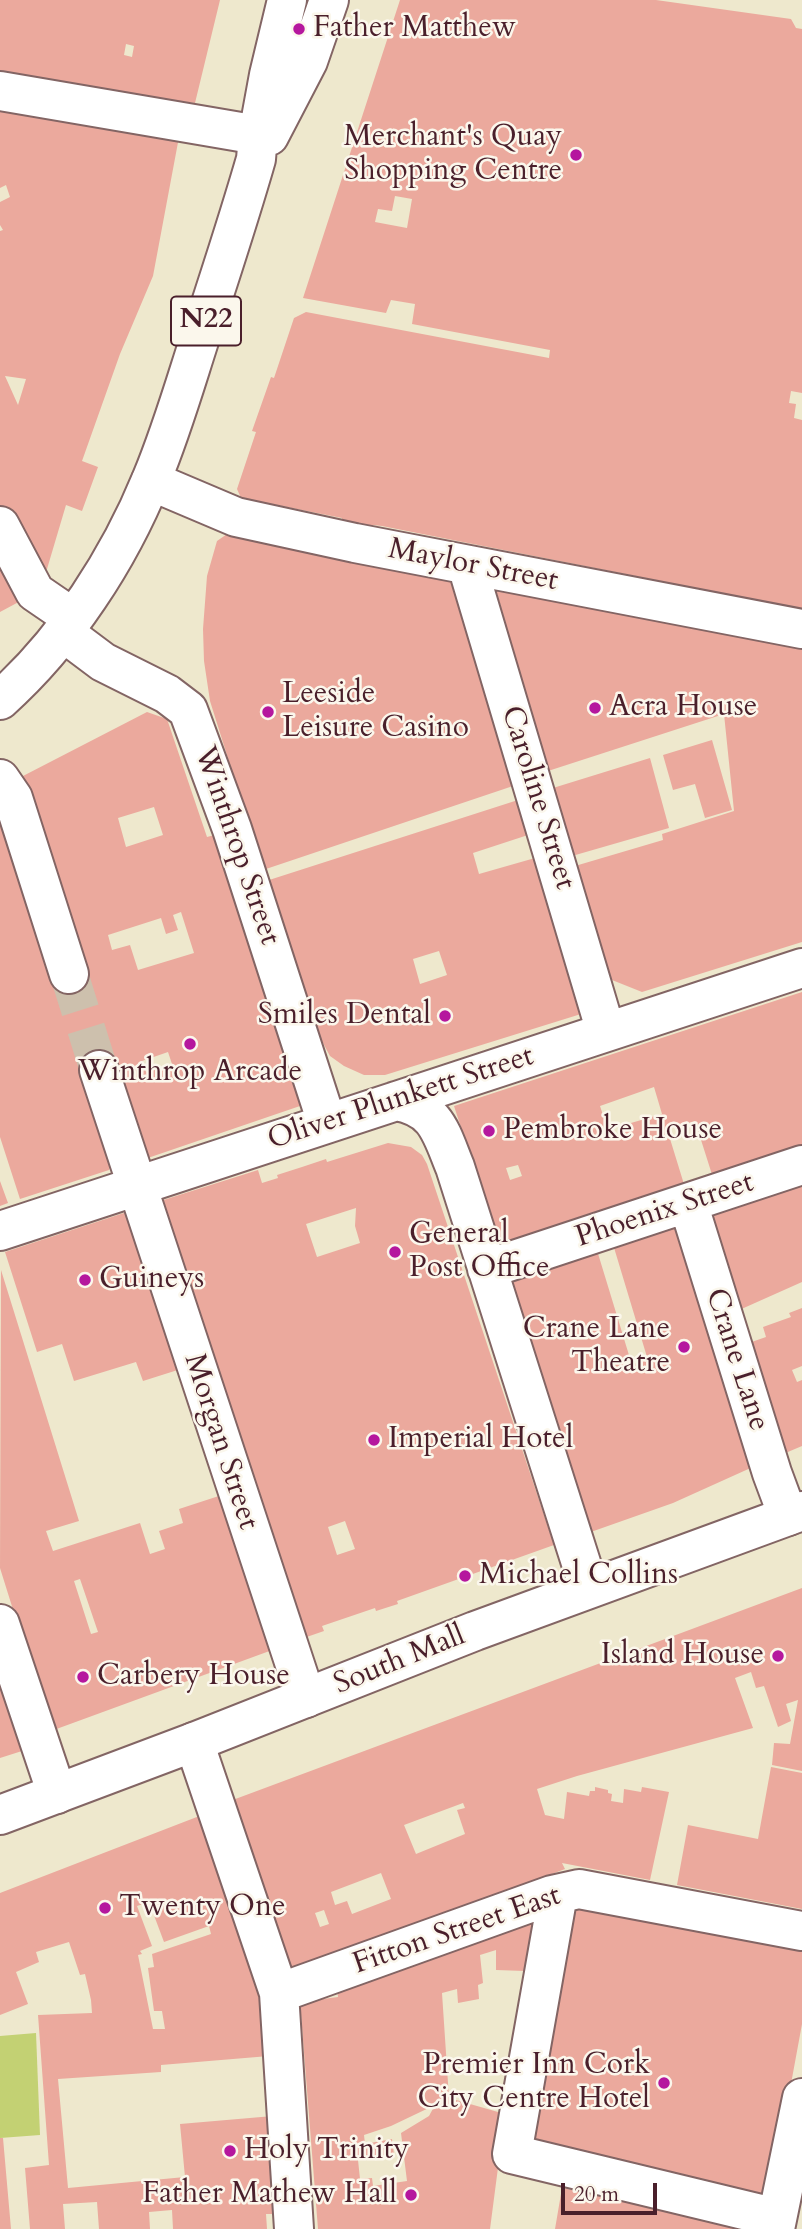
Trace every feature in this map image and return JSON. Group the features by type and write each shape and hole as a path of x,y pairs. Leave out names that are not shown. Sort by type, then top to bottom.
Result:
{"main road":[{"name":"N22","path":"0,700 34,667 68,625 113,557 151,481 219,282 257,147 269,75 287,0"},
{"name":"N22","path":"257,147 308,61 328,0"},
{"path":"0,91 257,147"},
{"name":"Maylor Street","path":"151,481 236,517 467,565 802,629"},
{"name":"Winthrop Street","path":"0,526 36,592 103,662 167,694 188,710 232,829 327,1123"},
{"name":"Caroline Street","path":"467,565 606,1032"},
{"path":"0,779 13,798 69,974"},
{"name":"Oliver Plunkett Street","path":"0,1231 802,968"},
{"name":"Morgan Street","path":"99,1070 306,1698"},
{"path":"396,1101 423,1110 440,1127 589,1588"},
{"name":"Phoenix Street","path":"488,1269 802,1165"},
{"name":"Crane Lane","path":"688,1203 772,1473 795,1514"},
{"name":"South Mall","path":"0,1815 589,1588 795,1514"},
{"path":"0,1624 57,1794"},
{"path":"194,1742 279,1993 294,2229"},
{"name":"Fitton Street East","path":"279,1993 558,1894 579,1889 802,1931"},
{"path":"558,1894 512,2154 776,2223 802,2098"}],"green space":[{"path":"36,2033 40,2135 0,2138 0,2036"}],"building":[{"path":"0,0 220,0 195,103 0,78","holes":["126,44 134,46 132,57 124,55"]},
{"path":"400,0 656,0 791,19 796,28 802,29 802,393 791,391 789,403 796,404 794,418 802,420 802,609 382,526 373,525 372,528 342,522 342,518 241,498 237,489 256,432 252,431 271,377 274,378 294,318 306,312 549,358 550,350 412,324 415,304 391,300 386,313 303,298","holes":["395,196 412,199 407,228 375,222 378,209 392,211"]},
{"path":"0,110 179,137 153,276 120,354 82,461 98,467 82,511 66,505 47,569 34,572 0,505 0,231 3,230 0,225 0,202 10,197 6,185 0,188","holes":["5,376 26,379 18,405"]},
{"path":"230,532 446,576 453,584 513,786 263,870 210,701 204,661 203,629 207,576 217,541"},
{"path":"0,545 28,597 0,612"},
{"path":"494,583 802,642 802,942 642,992 607,978 575,866 663,840 662,834 734,811 724,714 548,771"},
{"path":"147,712 167,719 207,837 218,834 302,1101 300,1106 139,1161 115,1156 109,1170 20,1199 0,1137 0,799 23,776","holes":["154,807 163,835 126,847 118,818","181,912 194,953 138,970 130,945 112,950 108,935 161,918 166,934 178,930 173,915","168,1052 172,1064 146,1072 142,1061"]},
{"path":"712,740 732,810 705,818 695,784 673,790 663,755"},
{"path":"650,758 669,828 572,856 553,788"},
{"path":"518,800 528,835 473,853 479,874 535,858 581,1014 385,1075 364,1075 330,1056 316,1030 266,881","holes":["439,951 447,975 420,984 413,959"]},
{"path":"802,992 802,1156 715,1184 695,1121 667,1129 687,1194 502,1253 454,1106","holes":["654,1087 662,1114 624,1125 626,1132 610,1136 600,1106","518,1165 522,1176 510,1180 506,1168"]},
{"name":"Imperial Hotel","path":"388,1143 411,1147 422,1155 554,1545 397,1601 398,1604 376,1611 375,1608 322,1626 324,1631 298,1640 154,1203 258,1170 262,1183 278,1178 277,1175 326,1159 327,1162","holes":["356,1208 355,1226 360,1243 317,1257 306,1224","345,1521 355,1549 337,1555 328,1527"]},
{"path":"0,1181 8,1203 0,1206"},
{"path":"802,1181 802,1282 737,1311 707,1212"},
{"name":"Guineys","path":"133,1210 184,1368 143,1381 136,1362 74,1381 62,1344 37,1352 5,1252"},
{"path":"683,1218 755,1466 673,1503 588,1533 508,1274 596,1247 632,1365 647,1357 612,1241"},
{"path":"1,1270 79,1521 46,1531 53,1551 140,1523 150,1554 165,1549 159,1531 183,1523 179,1509 225,1494 275,1649 51,1731 0,1568","holes":["80,1579 98,1632 91,1634 74,1581"]},
{"path":"802,1308 802,1366 792,1370 797,1382 802,1380 802,1446 776,1457 740,1346 766,1337 763,1327 791,1317 789,1313"},
{"path":"802,1588 802,1771 772,1765 774,1743 790,1744 798,1700 786,1704 791,1721 778,1727 764,1686 756,1688 751,1672 735,1678 753,1728 537,1789 545,1815 564,1819 567,1792 589,1796 590,1791 595,1791 595,1787 608,1790 608,1793 612,1794 611,1801 623,1803 624,1789 641,1792 642,1787 669,1792 650,1880 562,1863 565,1869 293,1973 230,1801","holes":["463,1803 465,1808 457,1810 465,1834 416,1854 404,1825","381,1873 391,1899 352,1914 347,1901 335,1905 331,1892","324,1910 329,1924 320,1927 315,1913"]},
{"path":"0,1687 22,1751 0,1758"},
{"path":"771,1767 802,1773 802,1909 677,1885 688,1825 758,1839"},
{"path":"202,1815 256,1964 269,2056 161,2065 161,2072 58,2079 68,2188 185,2177 180,2124 273,2116 282,2191 272,2192 275,2214 266,2214 267,2229 173,2229 172,2210 149,2212 150,2229 99,2229 97,2202 63,2204 65,2229 30,2229 25,2168 49,2165 38,2015 92,2013 91,2000 85,1974 80,1975 69,1942 36,1952 39,1962 16,1972 28,2004 0,2015 0,1893","holes":["149,1902 164,1942 209,1926 211,1934 152,1954 154,1967 148,1968 154,2011 162,2011 165,2029 153,2029 138,1955 142,1954 140,1951 152,1946 137,1906"]},
{"name":"Premier Inn Cork City Centre Hotel","path":"566,1901 802,1948 802,2024 770,2198 526,2142"},
{"path":"534,1913 525,1971 496,1970 496,1950 480,1955 483,1983 478,1985 479,1999 458,2003 457,1989 442,1993 449,2098 505,2114 490,2229 318,2229 300,2002 338,1997 337,1987","holes":["435,2105 429,2116 401,2133 407,2181 373,2186 372,2178 360,2179 358,2160 394,2155 392,2139 365,2144 364,2135 391,2126"]},
{"path":"0,2138 3,2138 11,2229 0,2229"},
{"path":"562,2188 761,2225 761,2229 555,2229"}],"tunnel":[{"path":"69,974 99,1070"}],"place":[{"name":"Father Matthew","path":"299,29"},
{"name":"Merchant's Quay Shopping Centre","path":"576,155"},
{"name":"Acra House","path":"595,708"},
{"name":"Leeside Leisure Casino","path":"268,712"},
{"name":"Smiles Dental","path":"445,1016"},
{"name":"Winthrop Arcade","path":"190,1044"},
{"name":"Pembroke House","path":"489,1131"},
{"name":"General Post Office","path":"395,1252"},
{"name":"Guineys","path":"85,1280"},
{"name":"Crane Lane Theatre","path":"684,1347"},
{"name":"Imperial Hotel","path":"374,1440"},
{"name":"Michael Collins","path":"465,1576"},
{"name":"Island House","path":"778,1656"},
{"name":"Carbery House","path":"83,1677"},
{"name":"Twenty One","path":"105,1908"},
{"name":"Premier Inn Cork City Centre Hotel","path":"664,2083"},
{"name":"Holy Trinity","path":"230,2151"},
{"name":"Father Mathew Hall","path":"411,2195"}]}
